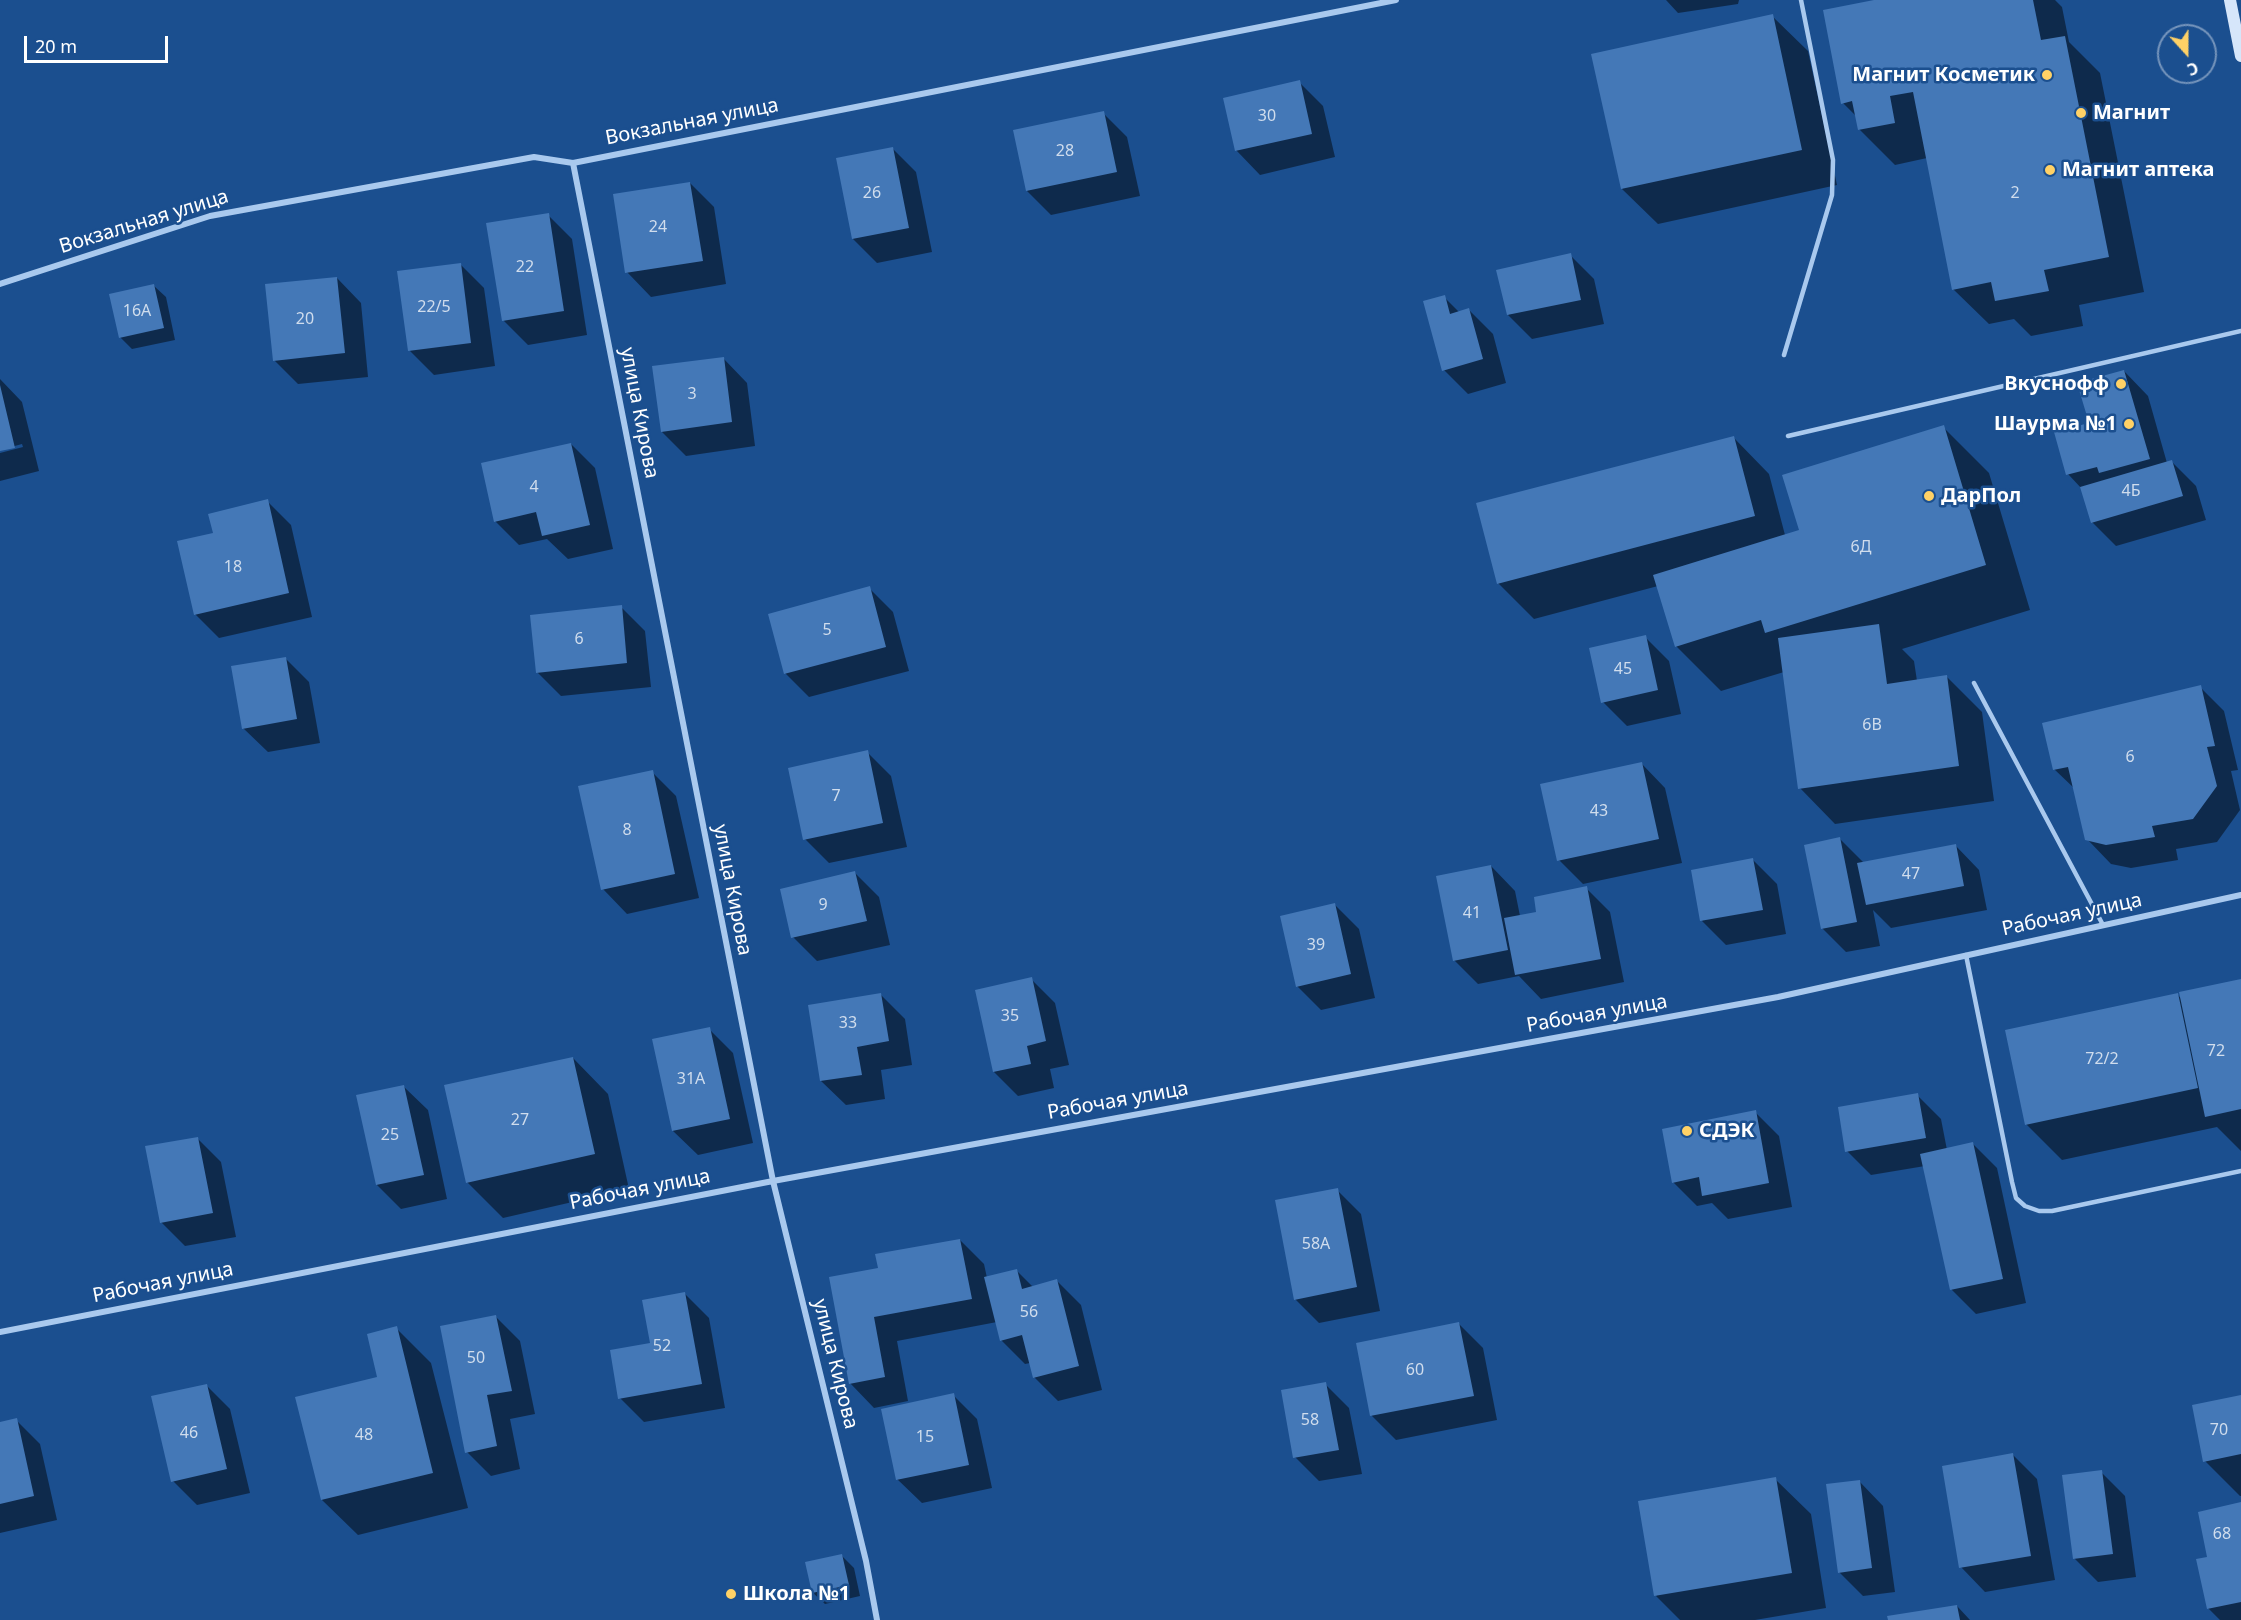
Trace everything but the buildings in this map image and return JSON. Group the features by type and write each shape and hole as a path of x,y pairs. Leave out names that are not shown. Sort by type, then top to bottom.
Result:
{"street":[{"name":"Вокзальная улица","path":"0,284 210,216 534,157 573,163 1396,0"},
{"path":"2230,0 2241,56"},
{"name":"улица Кирова","path":"573,163 773,1181 866,1561 877,1620"},
{"name":"Рабочая улица","path":"0,1332 773,1181 1778,997 2241,895"}],"lane":[{"path":"1784,355 1832,195 1833,160 1801,0"},
{"path":"1788,436 2241,331"},
{"path":"1974,683 2103,925"},
{"path":"1966,955 2012,1182 2016,1198 2025,1206 2039,1211 2052,1211 2241,1171"}],"place":[{"name":"Магнит Косметик","path":"2047,75"},
{"name":"Магнит","path":"2081,113"},
{"name":"Магнит аптека","path":"2050,170"},
{"name":"Вкуснофф","path":"2121,384"},
{"name":"Шаурма №1","path":"2129,424"},
{"name":"ДарПол","path":"1929,496"},
{"name":"СДЭК","path":"1687,1131"},
{"name":"Школа №1","path":"731,1594"}]}
